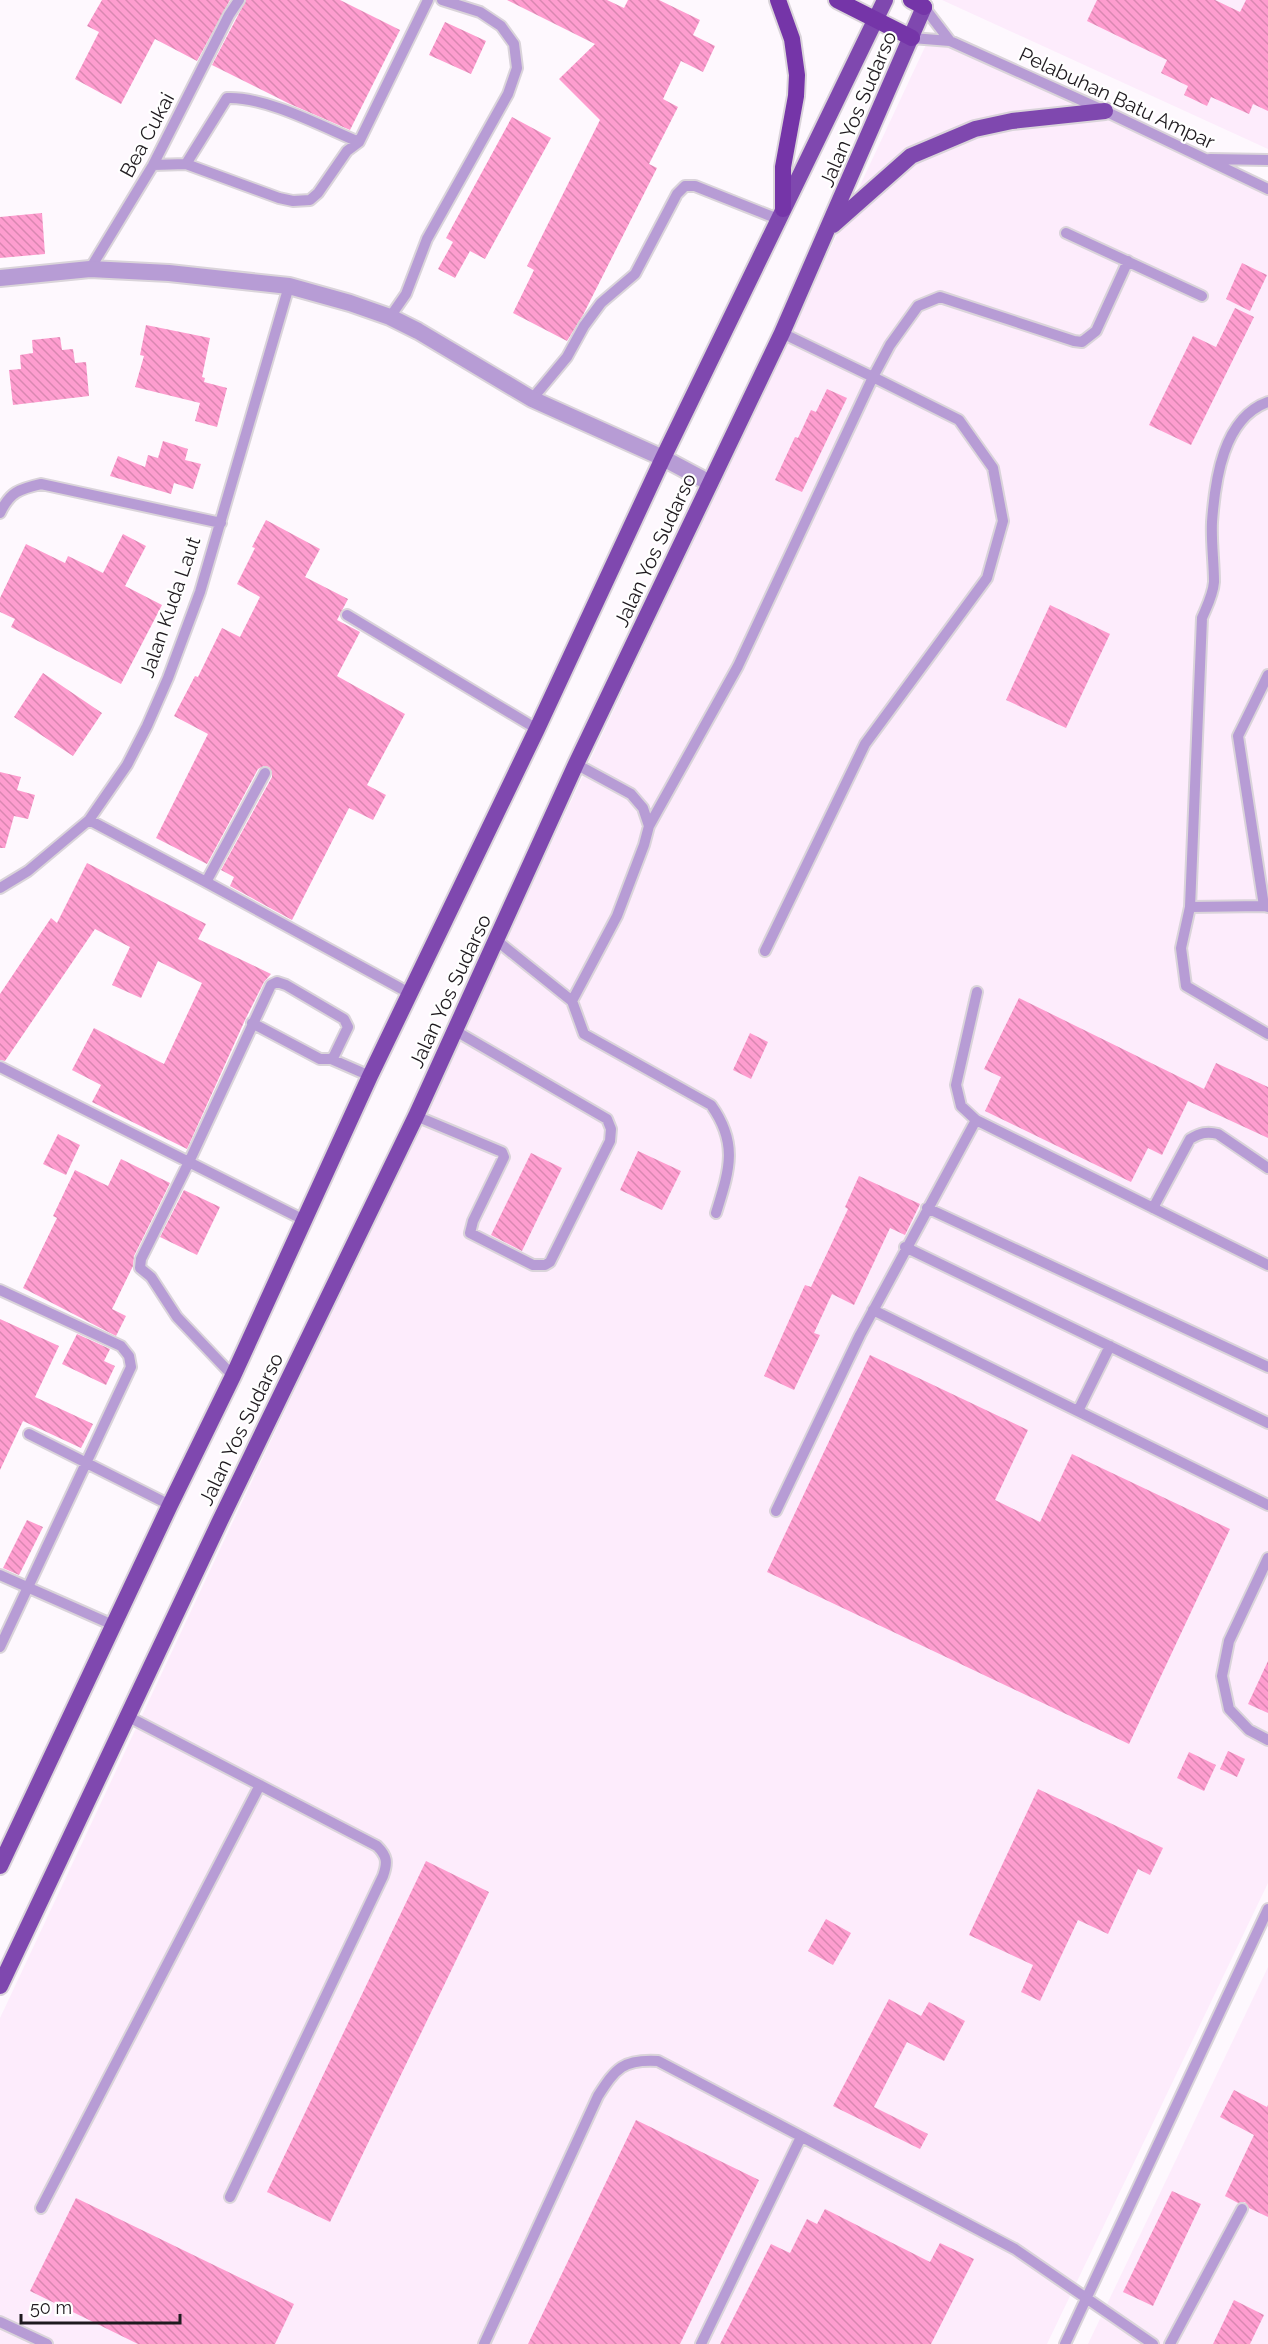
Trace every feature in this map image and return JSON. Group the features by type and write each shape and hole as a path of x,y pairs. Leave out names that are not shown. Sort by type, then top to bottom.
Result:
{"highway":[{"path":"778,0 792,39 797,75 796,96 783,167 781,214"},
{"path":"837,0 912,38"}],"main road":[{"name":"Jalan Yos Sudarso","path":"0,1866 170,1504 234,1376 370,1076 537,729 663,458 885,0"},
{"name":"Jalan Yos Sudarso","path":"0,1986 127,1716 416,1116 576,764 782,333 912,38 920,2"},
{"path":"829,229 911,156 975,129 1012,121 1105,111"}],"street":[{"path":"0,278 90,269 169,273 289,286 350,303 390,317 418,331 532,399 663,458 710,483"}],"lane":[{"name":"Bea Cukai","path":"90,269 153,165 229,15 239,0"},
{"path":"153,165 186,164 279,198 293,201 310,200 318,193 347,151 359,142 428,0"},
{"path":"390,317 406,294 432,229 508,94 517,68 514,44 501,26 480,12 442,0"},
{"name":"Pelabuhan Batu Ampar","path":"920,2 950,41"},
{"name":"Pelabuhan Batu Ampar","path":"912,38 950,41 1105,111 1268,189"},
{"path":"186,164 227,99 241,98 271,106 359,142"},
{"path":"1204,158 1268,160"},
{"path":"532,399 567,357 584,326 601,303 635,274 677,194 685,186 695,186 781,214"},
{"path":"1066,233 1202,296"},
{"path":"572,1001 617,916 649,826 738,666 873,377 890,345 918,306 940,297 1082,342 1096,331 1128,261"},
{"name":"Jalan Kuda Laut","path":"0,888 28,871 89,820 127,765 168,678 200,592 289,286"},
{"path":"765,951 865,744 987,578 1003,521 993,468 960,420 782,333"},
{"path":"1268,402 1255,407 1238,426 1227,447 1217,477 1212,523 1214,583 1202,618 1190,908 1181,948 1186,986 1268,1034"},
{"path":"0,513 6,500 21,488 41,483 221,523"},
{"path":"346,615 537,729"},
{"path":"1190,908 1266,907 1238,736 1268,675"},
{"path":"576,764 631,794 643,808 649,826"},
{"path":"206,882 265,773"},
{"path":"89,820 411,994"},
{"path":"496,940 572,1001 584,1034 711,1105 724,1122 730,1150 727,1179 716,1213"},
{"path":"234,1376 177,1317 151,1277 140,1268 141,1259 271,985 277,982 286,985 348,1023 348,1030 331,1059"},
{"path":"976,992 956,1085 961,1106 976,1120 1268,1265"},
{"path":"252,1023 320,1059 331,1059 370,1076"},
{"path":"416,1116 502,1152 504,1157 473,1221 470,1233 533,1265 545,1265 550,1262 610,1142 611,1129 607,1119 454,1030"},
{"path":"0,1067 304,1221"},
{"path":"776,1511 873,1310 976,1120"},
{"path":"1154,1208 1190,1138 1200,1133 1218,1134 1268,1168"},
{"path":"927,1208 1268,1366"},
{"path":"905,1248 1268,1423"},
{"path":"0,1290 121,1346 129,1356 131,1366 0,1647"},
{"path":"873,1310 1268,1505"},
{"path":"1078,1411 1110,1346"},
{"path":"28,1434 170,1504"},
{"path":"1268,1557 1229,1641 1222,1676 1229,1709 1248,1730 1268,1740"},
{"path":"0,1575 113,1625"},
{"path":"127,1716 377,1846 386,1855 387,1865 230,2197"},
{"path":"41,2208 260,1785"},
{"path":"1065,2344 1268,1912"},
{"path":"484,2344 598,2096 613,2073 625,2063 641,2060 658,2061 1016,2249 1154,2344"},
{"path":"701,2344 801,2137"},
{"path":"1170,2344 1242,2209"},
{"path":"0,2322 47,2344"}],"shaded area":[{"path":"942,0 1268,0 1268,149"},
{"path":"932,32 1268,186 1268,1883 1047,2344 0,2344 0,2018"},
{"path":"1268,1967 1268,2344 1088,2344"}],"building":[{"path":"102,0 230,0 197,61 155,39 121,104 75,79 99,32 87,26"},
{"path":"246,0 340,0 400,30 350,130 290,104 212,65"},
{"path":"507,0 607,0 624,8 628,0 659,0 700,20 693,35 715,46 703,72 681,61 663,99 678,107 649,164 657,168 583,315 567,341 513,313 534,270 527,266 600,120 559,79 595,44"},
{"path":"1097,0 1215,0 1240,12 1246,0 1268,0 1268,111 1253,104 1249,114 1211,97 1207,106 1184,95 1188,86 1161,73 1167,60 1087,21"},
{"path":"445,22 486,41 471,74 429,55"},
{"path":"512,117 551,138 485,259 470,251 455,278 438,269 453,242 446,238"},
{"path":"42,213 45,254 0,258 0,217"},
{"path":"1242,263 1267,275 1250,311 1226,299"},
{"path":"1235,308 1254,317 1191,445 1149,425 1193,336 1216,347"},
{"path":"146,325 210,338 202,377 205,378 204,382 227,388 217,427 195,421 200,403 135,387 144,356 140,355"},
{"path":"60,337 62,350 73,349 75,363 86,362 89,396 13,405 9,370 21,369 20,355 33,353 32,340"},
{"path":"827,389 847,398 802,492 775,480 795,437 798,438 811,410 816,412"},
{"path":"163,441 188,449 185,460 201,464 193,489 174,483 171,494 110,476 118,456 145,467 148,455 158,458"},
{"path":"266,520 320,549 305,577 348,599 337,620 360,632 337,676 405,714 367,785 386,795 373,820 349,808 292,920 230,886 234,877 221,870 272,777 269,767 264,766 258,769 207,864 156,838 208,734 174,716 195,676 198,677 222,628 240,637 260,597 237,584"},
{"path":"123,534 146,546 125,586 162,605 121,684 11,627 15,619 0,612 0,598 26,544 65,563 68,556 103,573"},
{"path":"1050,605 1110,634 1066,728 1006,700"},
{"path":"43,673 102,713 73,756 14,717"},
{"path":"0,772 21,777 17,790 35,795 28,819 14,816 5,848 0,848"},
{"path":"87,863 206,924 198,939 271,974 264,982 245,1020 187,1149 92,1102 101,1085 72,1070 94,1028 164,1064 202,983 158,961 141,998 112,985 130,947 95,929 5,1061 0,1060 0,994 51,918 57,923"},
{"path":"1019,998 1204,1089 1216,1063 1268,1087 1268,1138 1188,1101 1162,1155 1148,1148 1131,1182 985,1111 1001,1077 984,1069"},
{"path":"750,1033 768,1042 751,1079 733,1070"},
{"path":"58,1134 80,1145 66,1175 43,1164"},
{"path":"638,1151 681,1171 662,1210 620,1190"},
{"path":"531,1153 562,1168 522,1251 491,1235"},
{"path":"121,1159 170,1183 134,1256 133,1266 112,1309 126,1316 116,1336 23,1288 57,1218 53,1216 75,1170 108,1186"},
{"path":"859,1176 920,1204 905,1235 890,1228 854,1305 832,1294 814,1333 820,1335 794,1390 764,1376 805,1285 811,1287 848,1209 845,1207"},
{"path":"184,1190 220,1207 197,1255 160,1237"},
{"path":"0,1319 59,1346 35,1397 93,1424 81,1448 23,1421 0,1470"},
{"path":"77,1334 110,1349 104,1361 115,1366 106,1385 62,1364"},
{"path":"870,1355 1028,1430 995,1500 1040,1522 1072,1454 1230,1529 1129,1744 767,1572"},
{"path":"27,1520 43,1527 19,1575 3,1568"},
{"path":"1268,1661 1268,1713 1248,1704"},
{"path":"1228,1751 1245,1759 1237,1777 1220,1769"},
{"path":"1189,1752 1216,1765 1204,1791 1177,1778"},
{"path":"1038,1789 1163,1848 1150,1875 1138,1869 1108,1934 1078,1920 1040,2001 1021,1992 1033,1965 969,1935"},
{"path":"426,1861 489,1892 330,2222 267,2192"},
{"path":"826,1919 851,1933 833,1965 808,1951"},
{"path":"889,1999 921,2016 929,2002 965,2021 944,2061 907,2042 874,2107 928,2134 920,2149 833,2106"},
{"path":"1234,2090 1267,2107 1268,2105 1268,2217 1249,2208 1245,2202 1238,2203 1225,2196 1254,2135 1220,2117"},
{"path":"636,2120 759,2180 680,2344 528,2344"},
{"path":"1172,2191 1201,2204 1153,2306 1123,2292"},
{"path":"76,2198 294,2304 275,2344 138,2344 30,2291"},
{"path":"825,2209 930,2262 940,2243 974,2259 931,2344 720,2344 771,2244 790,2253 807,2219 817,2224"},
{"path":"1234,2300 1264,2315 1250,2344 1213,2344"}]}
